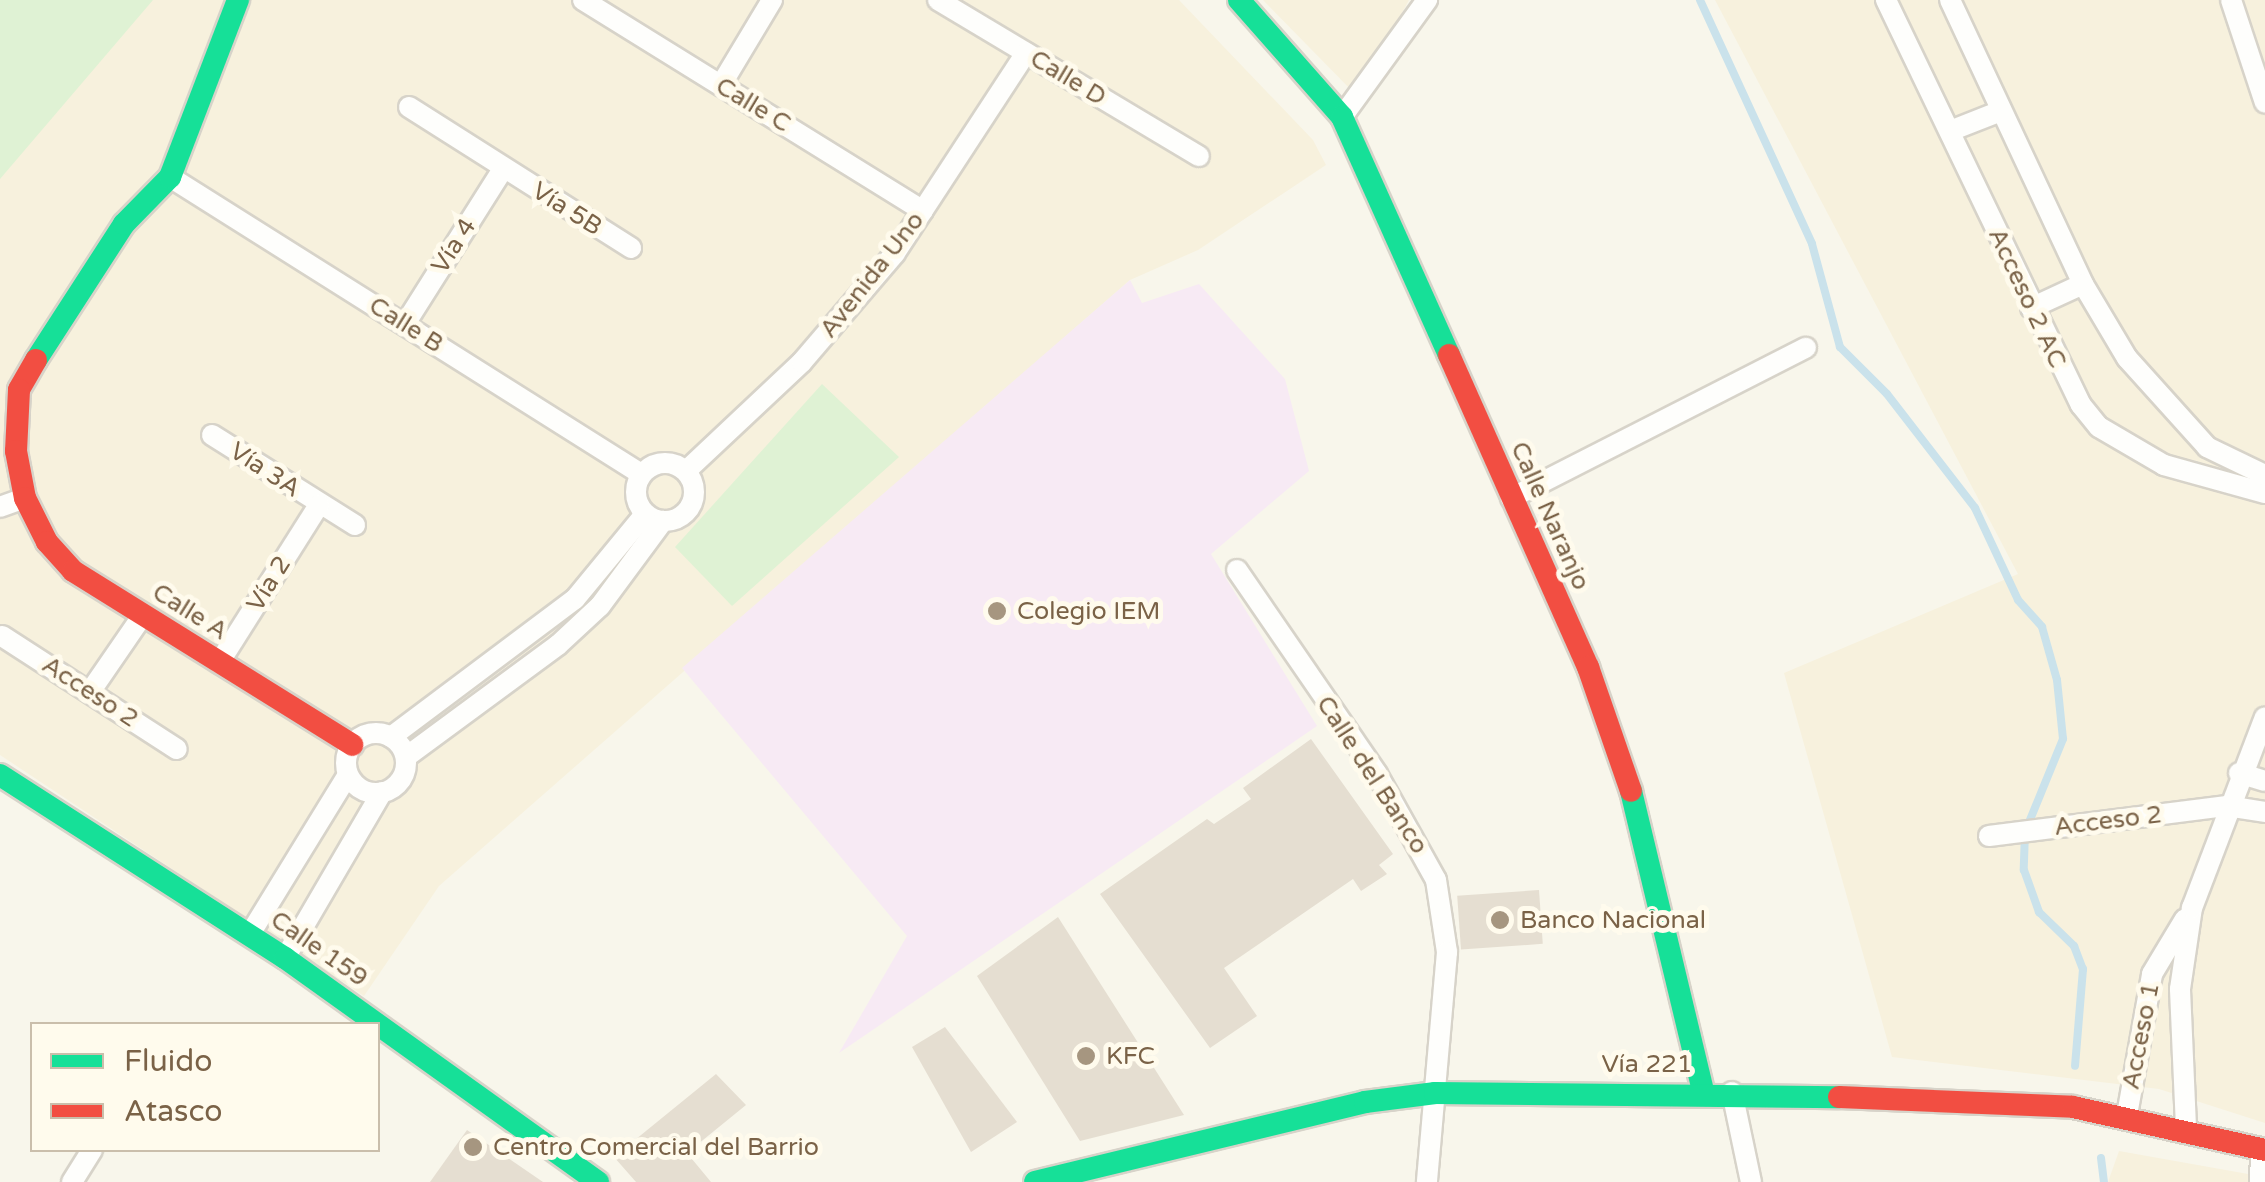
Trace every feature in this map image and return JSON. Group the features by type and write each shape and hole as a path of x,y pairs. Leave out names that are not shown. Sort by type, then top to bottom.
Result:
{"street":[{"path":"170,177 238,0"},
{"name":"Calle C","path":"582,0 923,211"},
{"path":"722,86 772,0"},
{"name":"Calle D","path":"938,0 1199,156"},
{"name":"Calle Naranjo","path":"1239,0 1342,117 1615,739 1644,832 1703,1092"},
{"path":"1342,117 1427,0"},
{"name":"Acceso 2 AC","path":"1886,0 2067,385 2099,427 2127,447 2195,474 2265,493"},
{"path":"1950,0 2083,284 2127,358 2207,447 2265,474"},
{"path":"2231,0 2265,102"},
{"name":"Avenida Uno","path":"686,472 802,362 923,211 1026,53"},
{"name":"Vía 5B","path":"410,107 631,248"},
{"path":"1950,131 2001,112"},
{"name":"Vía 4","path":"405,324 504,169"},
{"name":"Calle B","path":"170,177 641,474"},
{"name":"Calle A","path":"170,177 124,224 72,296 20,390 16,450 25,498 47,542 73,571 352,745"},
{"path":"2031,308 2083,284"},
{"path":"1512,498 1806,348"},
{"name":"Vía 3A","path":"212,435 354,526"},
{"path":"2195,474 2207,447"},
{"path":"391,737 575,599 654,518 681,517 694,498 686,472 666,462 641,474 635,488 654,518"},
{"path":"0,507 25,498"},
{"name":"Vía 2","path":"219,663 319,505"},
{"path":"285,958 382,792 401,780 406,758 558,645 600,606 654,518"},
{"name":"Calle del Banco","path":"1237,570 1377,774 1436,880 1447,952 1427,1182"},
{"path":"90,692 143,615"},
{"name":"Acceso 2","path":"2,636 177,748"},
{"name":"Acceso 1","path":"2186,1127 2180,989 2192,908 2238,772 2265,717"},
{"path":"250,934 348,775 352,745 377,733 391,737 406,758"},
{"path":"2238,772 2265,781"},
{"name":"Calle 159","path":"0,775 250,934 374,1022"},
{"path":"348,775 368,792 382,792"},
{"name":"Acceso 2","path":"1989,836 2226,806 2265,812"},
{"name":"Acceso 1","path":"2127,1115 2152,974 2192,908"},
{"name":"Calle 159","path":"380,1026 598,1182"},
{"path":"1732,1092 1751,1182"},
{"name":"Vía 221","path":"1035,1182 1366,1102 1434,1093 1732,1092 2127,1115 2263,1149"},
{"path":"2260,1182 2263,1149"},
{"path":"72,1182 91,1152"}],"shaded area":[{"path":"51,0 1179,0 1313,140 1326,165 1198,250 1130,280 439,886 364,996 0,755 0,42"},
{"path":"1263,0 1409,0 1357,96"},
{"path":"1715,0 2265,0 2265,1123 2159,1089 1892,1057 1784,673 2018,574"},
{"name":"Colegio IEM","path":"1130,280 1142,303 1199,284 1285,379 1309,471 1211,554 1317,726 839,1053 907,936 682,668"},
{"path":"2119,1151 2265,1177 2265,1182 2108,1182"}],"green space":[{"path":"0,0 153,0 0,179"},
{"path":"822,384 899,457 732,606 675,547"}],"building":[{"path":"1311,739 1393,854 1379,865 1387,874 1361,891 1353,879 1224,968 1257,1016 1210,1048 1100,894 1207,819 1214,824 1251,799 1243,788"},
{"name":"Banco Nacional","path":"1539,890 1543,944 1461,950 1457,896"},
{"name":"KFC","path":"1058,917 1184,1115 1080,1141 977,976"},
{"path":"945,1027 1017,1122 971,1152 912,1047"},
{"path":"716,1074 746,1105 687,1153 711,1182 636,1182 614,1157"},
{"name":"Centro Comercial del Barrio","path":"467,1130 543,1182 430,1182"}],"waterway":[{"path":"1700,0 1812,244 1840,347 1887,394 1975,508 2018,600 2042,627 2057,680 2063,739 2025,832 2024,870 2039,912 2074,946 2083,969 2075,1066"},
{"path":"2101,1158 2104,1182"}],"traffic: fast":[{"path":"36,360 124,224 170,177 238,0"},
{"path":"1239,0 1342,117 1449,355"},
{"path":"0,775 285,958 374,1022"},
{"path":"1631,791 1703,1091"},
{"path":"380,1026 598,1182"},
{"path":"1035,1182 1365,1102 1435,1093 1839,1097"}],"traffic: jam":[{"path":"1449,355 1588,667 1631,791"},
{"path":"36,360 19,390 16,451 25,498 47,542 73,571 352,745"},
{"path":"1839,1097 2073,1107 2265,1150"}],"place":[{"name":"Colegio IEM","path":"997,611"},
{"name":"Banco Nacional","path":"1500,920"},
{"name":"KFC","path":"1086,1056"},
{"name":"Centro Comercial del Barrio","path":"473,1147"}]}
